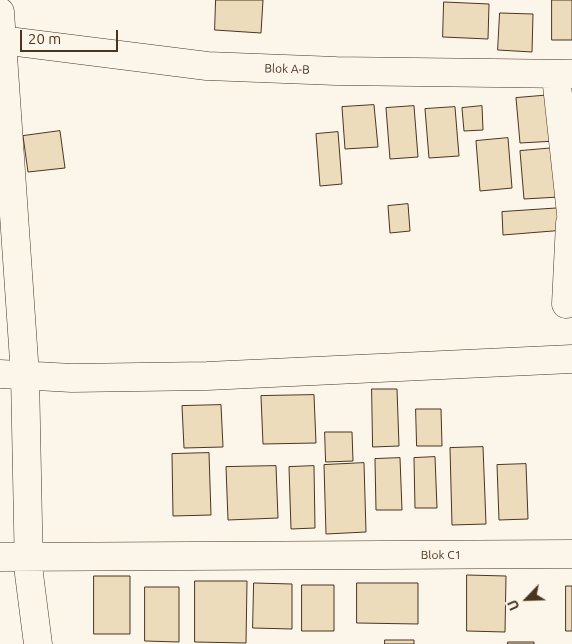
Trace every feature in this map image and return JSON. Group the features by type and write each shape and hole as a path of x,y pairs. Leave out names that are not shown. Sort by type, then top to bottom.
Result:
{"street":[{"path":"0,12 12,375 38,644"},
{"name":"Blok A-B","path":"2,40 207,66 564,75"},
{"path":"564,75 571,223 566,304"},
{"path":"12,375 72,378 207,376 572,359"},
{"name":"Blok C1","path":"0,556 572,554"}],"building":[{"path":"216,0 263,0 261,33 215,30"},
{"path":"552,0 572,0 572,40 552,40"},
{"path":"444,2 489,4 488,39 443,37"},
{"path":"500,13 533,14 532,52 498,50"},
{"path":"552,95 556,141 520,143 516,98"},
{"path":"374,105 378,147 345,149 342,107"},
{"path":"414,106 418,157 390,159 386,108"},
{"path":"482,106 483,130 464,131 462,108"},
{"path":"455,107 459,156 429,158 425,109"},
{"path":"60,131 65,168 28,172 23,136"},
{"path":"338,132 342,184 320,186 316,134"},
{"path":"508,138 512,188 480,191 476,141"},
{"path":"555,148 559,197 524,199 520,151"},
{"path":"408,204 410,231 390,233 388,206"},
{"path":"562,208 565,230 503,235 502,212"},
{"path":"372,389 397,389 399,446 373,447"},
{"path":"314,395 316,443 263,444 261,396"},
{"path":"221,405 223,447 184,448 182,406"},
{"path":"416,409 441,409 442,446 417,446"},
{"path":"325,432 352,432 353,461 326,462"},
{"path":"483,447 486,524 452,525 450,448"},
{"path":"209,453 211,515 173,516 172,454"},
{"path":"435,457 437,508 415,508 414,458"},
{"path":"400,458 402,510 376,510 375,459"},
{"path":"364,463 366,532 326,534 324,465"},
{"path":"526,464 528,519 499,520 497,465"},
{"path":"276,466 278,518 228,520 226,467"},
{"path":"314,466 315,528 291,529 289,467"},
{"path":"467,575 506,576 505,632 467,631"},
{"path":"94,576 130,576 130,634 94,634"},
{"path":"195,581 247,581 246,643 195,642"},
{"path":"254,583 292,584 292,629 253,628"},
{"path":"357,583 418,583 418,624 357,623"},
{"path":"302,585 334,585 334,631 302,631"},
{"path":"566,586 572,586 572,631 566,631"},
{"path":"145,587 179,587 179,642 145,641"},
{"path":"385,640 414,640 414,644 385,644"},
{"path":"508,642 534,642 534,644 508,644"}]}
